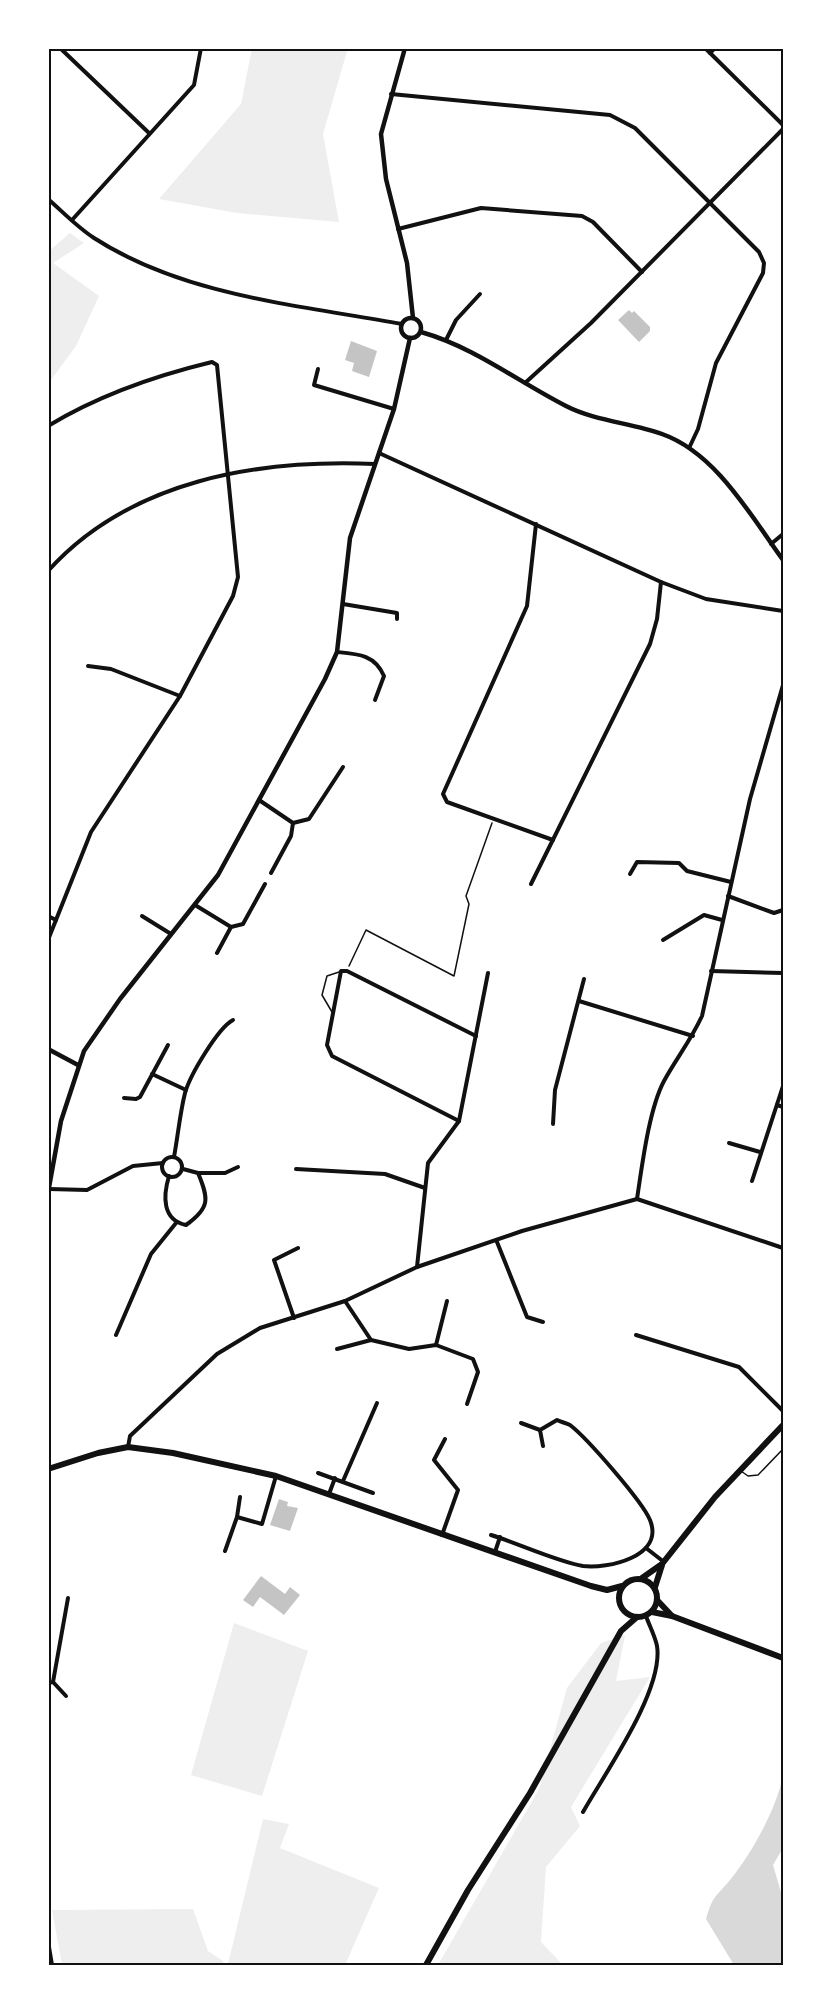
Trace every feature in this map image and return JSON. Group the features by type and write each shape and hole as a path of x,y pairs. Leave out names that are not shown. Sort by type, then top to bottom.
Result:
{"main road":[{"path":"607,1590 622,1586 629,1580 642,1578 663,1563 715,1497 783,1425"},
{"path":"48,1469 98,1453 128,1447 173,1453 276,1476 607,1590 618,1600 624,1612 621,1631"},
{"path":"663,1563 655,1587 657,1600 672,1616"},
{"path":"642,1578 655,1587"},
{"path":"618,1600 622,1586"},
{"path":"649,1614 657,1600"},
{"path":"624,1612 636,1617"},
{"path":"426,1965 468,1890 530,1793 621,1631 636,1617 649,1614 672,1616 783,1658"}],"street":[{"path":"60,48 149,133"},
{"path":"72,220 194,85 201,48"},
{"path":"405,48 381,134 386,179 407,264 413,318"},
{"path":"525,383 642,272 783,127 705,48"},
{"path":"710,53 715,48"},
{"path":"391,94 610,115 635,128 759,252 764,263 763,273 716,363 698,429 690,446"},
{"path":"48,199 94,238 162,273 232,293 402,324"},
{"path":"398,230 481,208 582,216 593,222 642,272"},
{"path":"446,340 456,320 480,294"},
{"path":"413,318 420,323 421,332 418,336 410,338 402,333 402,324 406,319 413,318"},
{"path":"421,332 484,357 570,408 663,434 690,446 713,467 783,560"},
{"path":"163,1163 133,1166 87,1191 48,1191 61,1121 78,1065 108,1015 218,875 260,801 337,652 351,538 394,409 410,338"},
{"path":"48,426 87,404 154,376 212,362 217,365 238,577 234,596 180,696 91,832 48,940"},
{"path":"318,369 314,385 394,409"},
{"path":"379,453 661,582 706,599 783,611"},
{"path":"48,571 67,550 121,513 171,491 228,473 291,464 375,464"},
{"path":"536,524 527,606 443,794 447,802 554,840"},
{"path":"771,544 783,534"},
{"path":"531,884 650,644 657,619 661,582"},
{"path":"343,604 397,613 397,620"},
{"path":"337,652 366,656 378,664 384,676 375,700"},
{"path":"88,666 111,669 180,696"},
{"path":"637,1199 646,1143 663,1082 693,1036 702,1016 750,799 783,685"},
{"path":"260,801 293,823 309,819 343,767"},
{"path":"271,873 291,836 293,823"},
{"path":"630,874 638,862 679,863 687,871 731,882"},
{"path":"195,905 231,927 243,924 265,884"},
{"path":"728,896 774,913 783,910"},
{"path":"663,940 704,915 722,920"},
{"path":"48,916 56,920"},
{"path":"142,916 171,934"},
{"path":"217,953 231,927"},
{"path":"711,970 783,973"},
{"path":"459,1121 332,1056 327,1045 340,972 347,971 476,1036"},
{"path":"417,1267 428,1163 459,1121 488,972"},
{"path":"553,1124 555,1090 584,979"},
{"path":"579,1001 693,1036"},
{"path":"174,1157 186,1090 210,1046 226,1023 233,1020"},
{"path":"124,1098 136,1100 140,1097 168,1045"},
{"path":"48,1049 78,1065"},
{"path":"152,1074 186,1090"},
{"path":"752,1181 783,1086"},
{"path":"777,1106 783,1107"},
{"path":"729,1143 760,1152"},
{"path":"174,1157 180,1160 183,1169 176,1176 169,1176 163,1170 163,1163 167,1158 174,1157"},
{"path":"183,1169 198,1173 225,1173 238,1167"},
{"path":"296,1169 386,1174 425,1188"},
{"path":"169,1176 165,1200 169,1215 176,1223 186,1225 201,1215 206,1204 204,1189 198,1173"},
{"path":"128,1447 130,1436 216,1354 260,1328 345,1300 417,1267 497,1242 522,1231 637,1199 783,1248"},
{"path":"116,1335 151,1254 176,1223"},
{"path":"497,1242 527,1317 543,1322"},
{"path":"294,1318 274,1260 298,1248"},
{"path":"345,1300 371,1340"},
{"path":"436,1345 447,1301"},
{"path":"636,1335 739,1366 783,1411"},
{"path":"337,1349 371,1340 409,1349 436,1345 470,1357 477,1365 478,1372 467,1404"},
{"path":"343,1481 377,1403"},
{"path":"491,1534 582,1566 608,1566 635,1557 646,1548 651,1534 650,1521 608,1464 569,1424 557,1420 540,1430"},
{"path":"521,1423 540,1430"},
{"path":"540,1430 543,1446"},
{"path":"442,1535 458,1490 434,1460 446,1439"},
{"path":"318,1473 373,1492"},
{"path":"237,1517 262,1524 276,1476"},
{"path":"329,1495 335,1478"},
{"path":"225,1551 237,1517 240,1497"},
{"path":"495,1553 500,1537"},
{"path":"646,1548 663,1563"},
{"path":"66,1696 51,1682 68,1598"},
{"path":"583,1812 649,1695 656,1671 657,1646 649,1614"},
{"path":"48,1941 52,1965"}],"lane":[{"path":"333,1013 322,995 327,976 340,972"},
{"path":"740,1471 748,1476 758,1475 783,1449"}],"path":[{"path":"347,971 366,930 454,976 469,904 466,896 494,819"}],"shaded area":[{"path":"252,48 348,48 323,134 339,222 237,213 159,199 241,104"},
{"path":"70,233 84,243 53,263 99,296 76,346 48,384 48,252"},
{"path":"234,1623 308,1651 262,1796 191,1775"},
{"path":"625,1635 616,1681 650,1677 571,1807 580,1826 546,1867 541,1942 563,1965 438,1965 539,1789 567,1688 601,1643"},
{"path":"783,1775 783,1848 773,1865 783,1899 783,1965 734,1965 706,1919 715,1897 738,1870 762,1830 775,1802"},
{"path":"263,1819 289,1824 280,1848 379,1888 345,1965 228,1964"},
{"path":"193,1909 208,1951 223,1961 224,1965 62,1965 52,1910"}],"building":[{"path":"629,310 632,313 634,311 650,327 650,331 639,342 618,320"},
{"path":"351,341 377,351 369,377 352,371 354,363 345,360"},
{"path":"279,1499 288,1502 287,1506 298,1508 290,1531 270,1525"},
{"path":"261,1576 285,1594 290,1587 300,1595 284,1615 260,1597 253,1607 243,1600"}]}
